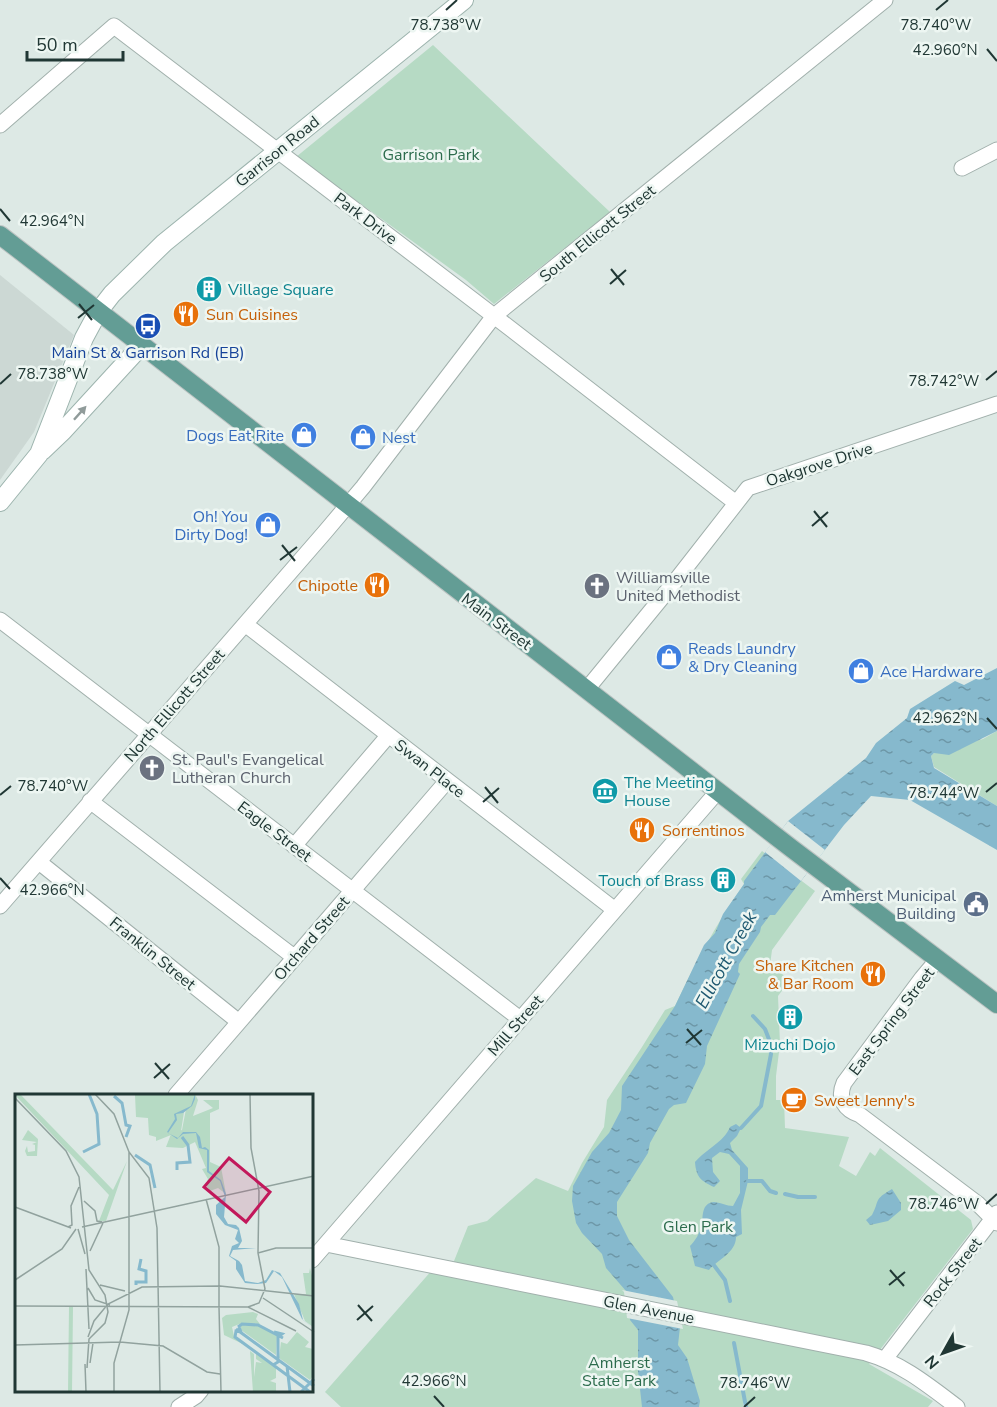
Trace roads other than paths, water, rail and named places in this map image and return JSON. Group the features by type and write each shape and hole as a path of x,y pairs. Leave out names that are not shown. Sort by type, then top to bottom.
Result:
{"main road":[{"name":"Main Street","path":"0,235 347,506 997,1004"}],"street":[{"name":"Garrison Road","path":"39,454 84,338 98,312 118,287 159,247 464,0"},
{"name":"South Ellicott Street","path":"347,506 494,316 885,0"},
{"name":"Park Drive","path":"0,125 114,26 736,503"},
{"path":"962,168 997,150"},
{"path":"0,502 39,454 141,346"},
{"name":"Oakgrove Drive","path":"587,689 748,488 997,404"},
{"name":"North Ellicott Street","path":"0,906 347,506"},
{"name":"Eagle Street","path":"0,621 520,1019"},
{"name":"Swan Place","path":"244,624 615,910"},
{"path":"294,846 388,736"},
{"name":"Orchard Street","path":"177,1094 447,781"},
{"name":"Mill Street","path":"314,1258 718,791"},
{"path":"90,801 294,957"},
{"name":"Franklin Street","path":"39,862 239,1022"},
{"name":"East Spring Street","path":"938,959 844,1083 840,1096 843,1104 852,1112 860,1114 996,1219"},
{"name":"Rock Street","path":"885,1359 996,1219"},
{"name":"Glen Avenue","path":"326,1244 866,1353 885,1359 909,1371 957,1407"},
{"path":"179,1407 199,1392"}],"water":[{"name":"Ellicott Creek","path":"997,668 997,731 949,755 934,753 931,756 934,768 997,806 997,850 910,800 871,796 844,825 775,915 770,915 761,927 739,964 740,974 707,1046 705,1064 686,1103 674,1105 669,1109 650,1143 648,1153 617,1202 617,1216 629,1240 673,1297 680,1327 678,1345 687,1358 700,1401 699,1407 642,1407 638,1371 638,1330 630,1320 626,1291 606,1268 602,1254 582,1233 576,1223 572,1201 573,1186 592,1152 609,1133 621,1110 622,1086 675,1006 704,945 715,933 723,914 744,881 788,821 866,758 876,743 907,718 910,709 955,681 964,685"},
{"path":"736,1124 741,1128 730,1143 732,1150 748,1168 748,1181 741,1210 742,1234 736,1237 730,1252 709,1270 695,1266 690,1246 700,1231 707,1205 714,1202 733,1206 740,1193 740,1166 729,1154 720,1152 712,1158 713,1172 720,1181 714,1187 700,1178 695,1162 724,1137 730,1127"},
{"path":"892,1189 901,1203 901,1210 888,1221 870,1225 866,1220 872,1215 878,1200"}],"waterway":[{"path":"741,1128 761,1106 771,1054 770,1042 765,1029 753,1016"},
{"path":"748,1181 762,1181 770,1191 776,1193"},
{"path":"785,1194 815,1197"},
{"path":"713,1264 725,1280 730,1301"},
{"path":"734,1343 746,1407"}],"place":[{"name":"Village Square","path":"209,289"},
{"name":"Sun Cuisines","path":"186,314"},
{"name":"Main St & Garrison Rd (EB)","path":"148,326"},
{"name":"Dogs Eat Rite","path":"304,435"},
{"name":"Nest","path":"363,437"},
{"name":"Oh! You Dirty Dog!","path":"268,525"},
{"name":"Chipotle","path":"377,585"},
{"name":"Williamsville United Methodist","path":"597,586"},
{"name":"Reads Laundry & Dry Cleaning","path":"669,657"},
{"name":"Ace Hardware","path":"861,671"},
{"name":"St. Paul's Evangelical Lutheran Church","path":"152,768"},
{"name":"The Meeting House","path":"605,791"},
{"name":"Sorrentinos","path":"642,830"},
{"name":"Touch of Brass","path":"723,880"},
{"name":"Amherst Municipal Building","path":"976,904"},
{"name":"Share Kitchen & Bar Room","path":"873,974"},
{"name":"Mizuchi Dojo","path":"790,1017"},
{"name":"Sweet Jenny's","path":"794,1100"}],"park label":[{"name":"Garrison Park","path":"431,154"},
{"name":"Glen Park","path":"698,1226"},
{"name":"Amherst State Park","path":"619,1371"}]}
